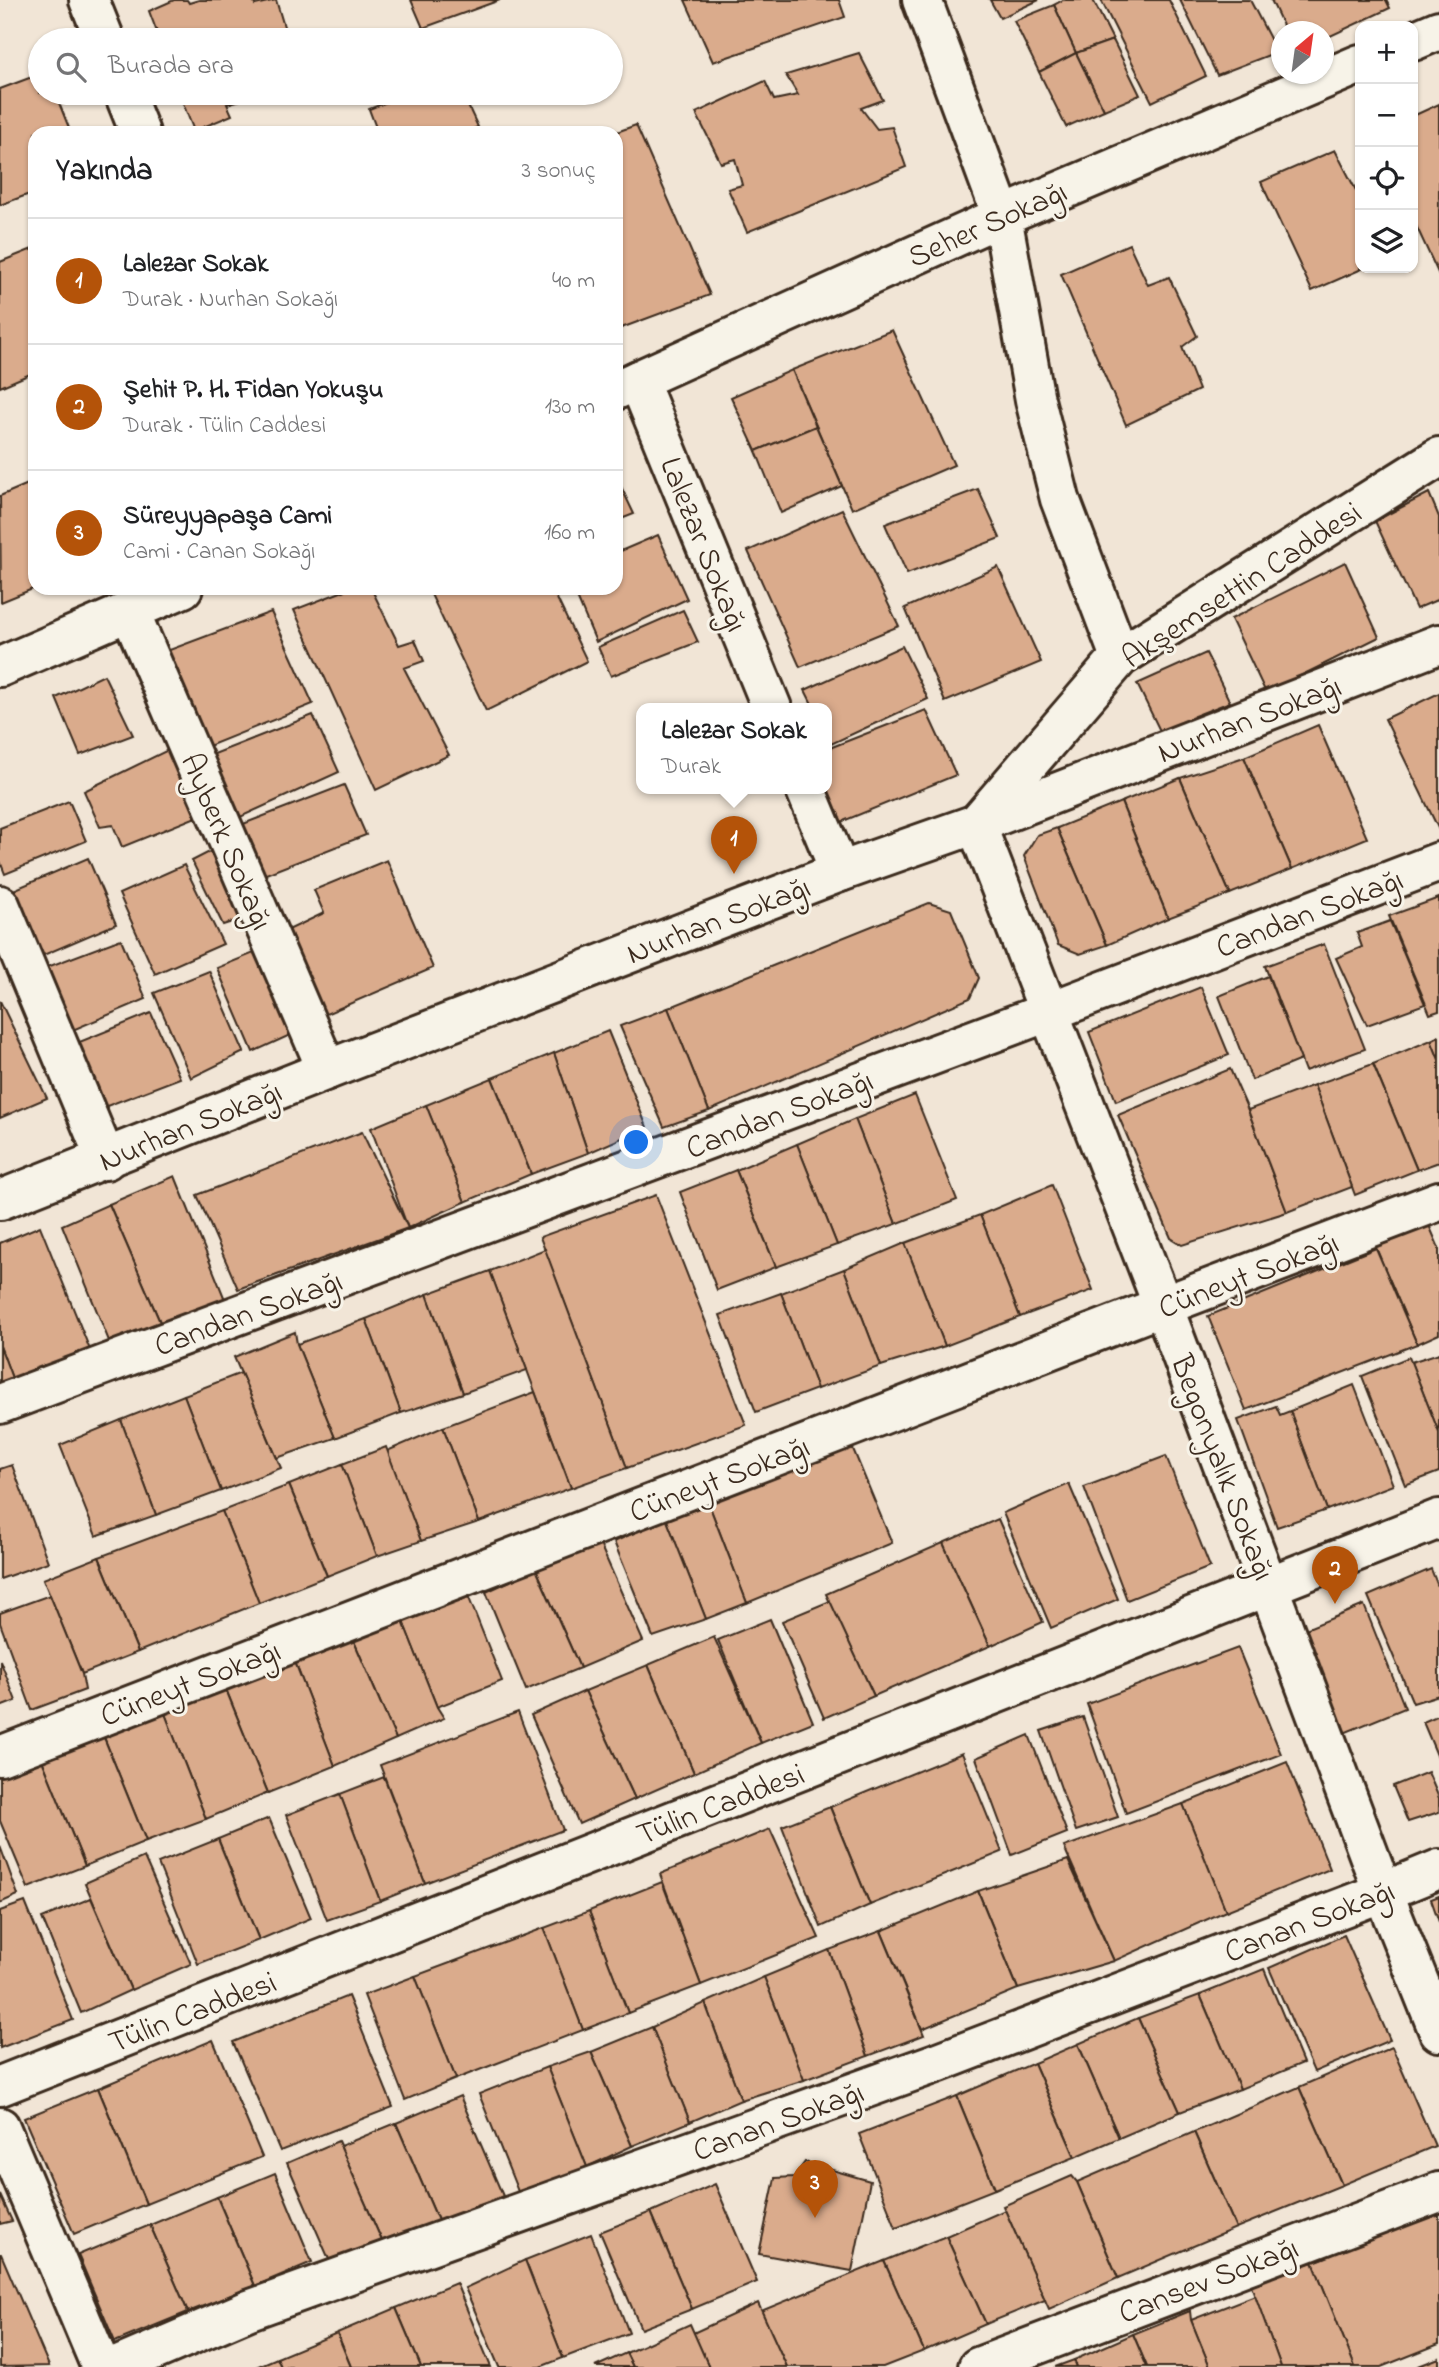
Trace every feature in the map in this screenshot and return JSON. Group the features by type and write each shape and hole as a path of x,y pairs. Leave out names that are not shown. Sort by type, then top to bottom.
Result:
{"street":[{"path":"89,0 100,28"},
{"path":"922,0 1002,216 1035,401 1057,487 1120,657"},
{"path":"1418,39 1439,30"},
{"name":"Seher Sokağı","path":"627,385 1002,216 1355,66"},
{"path":"128,105 136,126"},
{"name":"Lalezar Sokağı","path":"627,385 770,703"},
{"name":"Akşemsettin Caddesi","path":"976,824 1120,657 1439,457"},
{"path":"0,667 168,595"},
{"name":"Ayberk Sokağı","path":"130,612 327,1070"},
{"name":"Nurhan Sokağı","path":"0,1200 839,872 976,824 1439,644"},
{"path":"807,794 839,872"},
{"name":"Begonyalık Sokağı","path":"976,824 1163,1306 1383,1892 1439,2032"},
{"name":"Candan Sokağı","path":"0,1404 1048,1012 1439,862"},
{"path":"0,905 106,1160"},
{"name":"Cüneyt Sokağı","path":"0,1756 1439,1201"},
{"name":"Tülin Caddesi","path":"0,2086 1439,1519"},
{"name":"Canan Sokağı","path":"116,2367 248,2310 939,2062 1439,1869"},
{"path":"0,2127 101,2367"},
{"name":"Cansev Sokağı","path":"978,2367 1439,2192"}],"building":[{"path":"174,0 187,0 189,3 199,0 253,0 255,5 276,0 284,28 155,28 149,11"},
{"path":"411,0 500,0 423,28"},
{"path":"685,0 839,0 845,17 713,62"},
{"path":"990,0 1039,0 1000,18"},
{"path":"1063,0 1093,0 1113,40 1076,53 1054,5"},
{"path":"1101,0 1169,0 1206,76 1152,102"},
{"path":"1180,0 1250,0 1271,40 1271,54 1217,75"},
{"path":"1271,0 1386,0 1390,8 1362,21 1355,21 1355,24 1334,34 1334,21 1281,21"},
{"path":"1054,5 1076,53 1039,72 1014,21"},
{"path":"1113,40 1140,95 1104,110 1076,53"},
{"path":"859,53 883,100 861,108 877,129 892,127 906,167 747,232 728,189 742,185 735,159 721,163 696,113 765,81 774,100 798,95 786,75"},
{"path":"1076,53 1104,110 1066,127 1039,72"},
{"path":"28,78 28,105 60,105 68,126 28,126 28,195 0,205 0,89"},
{"path":"1439,104 1439,275 1418,230 1418,114"},
{"path":"184,105 227,105 232,115 206,126 192,126"},
{"path":"379,105 468,105 478,126 375,126 369,109"},
{"path":"636,125 710,295 623,327 623,130"},
{"path":"1335,150 1355,188 1355,272 1312,291 1261,182"},
{"path":"1129,244 1148,285 1169,277 1197,336 1182,347 1199,390 1126,425 1061,274"},
{"path":"28,251 28,375 0,387 0,262"},
{"path":"892,330 954,465 852,509 792,370"},
{"path":"792,370 816,426 756,451 731,397"},
{"path":"816,426 842,486 781,513 756,451"},
{"path":"28,484 28,591 1,602 0,496"},
{"path":"978,489 1000,538 907,574 885,524"},
{"path":"623,491 634,514 623,518"},
{"path":"1429,493 1439,517 1439,599 1416,609 1375,521"},
{"path":"842,509 899,626 800,667 748,551"},
{"path":"658,535 687,599 596,642 576,595 623,595 623,550"},
{"path":"1345,562 1379,637 1266,693 1231,619"},
{"path":"998,567 1041,662 945,702 905,608"},
{"path":"333,595 374,595 399,645 415,640 424,661 404,668 449,755 376,790 294,610"},
{"path":"431,595 555,595 587,661 486,711"},
{"path":"683,610 698,642 611,676 598,647"},
{"path":"271,612 313,704 204,748 164,652"},
{"path":"902,646 928,699 832,744 832,703 812,703 805,690"},
{"path":"1206,653 1230,702 1194,716 1196,721 1162,735 1137,684"},
{"path":"104,675 133,735 80,755 56,698"},
{"path":"1439,693 1439,830 1385,719"},
{"path":"926,710 956,775 841,822 829,794 832,794 832,747"},
{"path":"313,715 339,772 236,819 209,756"},
{"path":"1318,725 1367,838 1292,869 1244,757"},
{"path":"176,746 206,813 122,847 113,825 100,827 84,791"},
{"path":"1244,757 1292,869 1230,894 1180,778"},
{"path":"1180,778 1230,894 1168,918 1121,802"},
{"path":"344,785 366,835 261,876 238,826"},
{"path":"69,801 86,841 5,874 0,861 0,828"},
{"path":"1121,802 1168,918 1107,945 1057,828"},
{"path":"1057,828 1107,945 1080,954 1058,945 1024,856 1037,835"},
{"path":"221,846 254,915 223,925 192,861"},
{"path":"88,858 116,924 39,957 11,891"},
{"path":"387,860 433,968 319,1017 282,933 324,913 314,890"},
{"path":"184,865 223,944 155,974 119,894"},
{"path":"1439,898 1439,1011 1430,1014 1389,916"},
{"path":"929,903 951,910 979,978 970,998 709,1111 668,1008"},
{"path":"1390,921 1425,1004 1367,1025 1336,958 1362,947 1357,933"},
{"path":"121,939 146,999 68,1032 42,969"},
{"path":"1324,944 1365,1049 1305,1071 1265,966"},
{"path":"264,949 299,1031 253,1052 217,968"},
{"path":"209,971 244,1052 191,1078 154,993"},
{"path":"1268,976 1301,1060 1252,1080 1219,996"},
{"path":"1201,987 1229,1055 1116,1101 1089,1032"},
{"path":"0,1001 47,1098 0,1118"},
{"path":"668,1008 709,1111 664,1127 620,1026"},
{"path":"151,1013 180,1078 99,1109 72,1045"},
{"path":"608,1031 647,1127 588,1153 554,1053"},
{"path":"1439,1036 1439,1060 1431,1040"},
{"path":"1431,1040 1439,1060 1439,1162 1417,1170 1373,1064"},
{"path":"554,1053 588,1153 531,1174 492,1078"},
{"path":"1373,1064 1417,1170 1355,1195 1314,1085"},
{"path":"1230,1069 1287,1212 1182,1245 1171,1238 1118,1115"},
{"path":"492,1078 531,1174 465,1202 426,1105"},
{"path":"1314,1085 1352,1187 1287,1212 1248,1110"},
{"path":"915,1095 957,1200 896,1224 855,1119"},
{"path":"426,1105 465,1202 408,1228 371,1128"},
{"path":"855,1119 896,1224 837,1245 797,1144"},
{"path":"362,1132 408,1228 238,1289 197,1195"},
{"path":"797,1144 837,1245 776,1267 736,1170"},
{"path":"736,1170 776,1267 717,1290 680,1192"},
{"path":"175,1176 226,1302 163,1329 109,1204"},
{"path":"1052,1185 1093,1290 1020,1317 980,1215"},
{"path":"656,1195 746,1425 627,1468 540,1237"},
{"path":"109,1204 163,1329 113,1351 62,1225"},
{"path":"980,1215 1020,1317 945,1346 905,1243"},
{"path":"1425,1216 1439,1248 1439,1334 1417,1344 1372,1239"},
{"path":"40,1226 90,1350 13,1381 0,1346 0,1243"},
{"path":"905,1243 945,1346 881,1366 844,1269"},
{"path":"1376,1248 1417,1344 1246,1410 1208,1316"},
{"path":"545,1249 627,1468 571,1488 490,1271"},
{"path":"844,1269 881,1366 817,1389 781,1293"},
{"path":"490,1271 527,1370 463,1393 427,1294"},
{"path":"781,1293 817,1389 756,1412 720,1315"},
{"path":"427,1294 463,1393 401,1413 366,1319"},
{"path":"366,1319 401,1413 335,1438 297,1344"},
{"path":"295,1332 297,1344 335,1438 277,1458 234,1357"},
{"path":"0,1346 13,1381 0,1386"},
{"path":"1439,1353 1439,1433 1411,1362"},
{"path":"1409,1357 1439,1433 1439,1472 1405,1485 1362,1376"},
{"path":"241,1373 281,1468 221,1491 184,1395"},
{"path":"1354,1385 1393,1485 1327,1510 1290,1411"},
{"path":"535,1392 571,1488 479,1522 443,1427"},
{"path":"184,1395 221,1491 156,1515 121,1420"},
{"path":"1276,1406 1280,1415 1290,1411 1327,1510 1277,1527 1238,1420"},
{"path":"121,1420 156,1515 96,1536 60,1445"},
{"path":"443,1427 479,1522 421,1541 387,1451"},
{"path":"851,1444 892,1543 747,1603 708,1502"},
{"path":"386,1447 421,1541 377,1556 342,1464"},
{"path":"1166,1456 1210,1567 1127,1600 1084,1487"},
{"path":"342,1464 377,1556 327,1576 289,1485"},
{"path":"12,1465 48,1562 0,1579 0,1469"},
{"path":"1069,1484 1118,1599 1051,1628 1003,1513"},
{"path":"289,1485 327,1576 259,1603 222,1511"},
{"path":"708,1502 747,1603 706,1619 666,1518"},
{"path":"222,1511 259,1603 138,1652 99,1557"},
{"path":"666,1518 706,1619 653,1637 614,1542"},
{"path":"998,1519 1043,1622 990,1646 943,1543"},
{"path":"599,1542 643,1641 580,1668 536,1569"},
{"path":"943,1543 990,1646 874,1696 826,1594"},
{"path":"99,1557 138,1652 82,1674 43,1579"},
{"path":"536,1569 580,1668 526,1690 486,1592"},
{"path":"1431,1569 1439,1589 1439,1695 1413,1703 1368,1596"},
{"path":"467,1593 502,1681 437,1707 402,1619"},
{"path":"50,1595 82,1674 85,1690 32,1710 0,1623 0,1613"},
{"path":"830,1601 874,1696 824,1718 782,1621"},
{"path":"1364,1605 1405,1708 1344,1733 1303,1630"},
{"path":"402,1619 437,1707 444,1718 396,1739 353,1639"},
{"path":"770,1619 813,1722 761,1743 718,1640"},
{"path":"714,1637 761,1743 694,1773 648,1665"},
{"path":"353,1639 396,1739 335,1766 295,1662"},
{"path":"1238,1648 1281,1754 1126,1813 1087,1704"},
{"path":"0,1660 16,1701 0,1707"},
{"path":"295,1662 335,1766 268,1793 225,1687"},
{"path":"648,1665 694,1773 635,1799 585,1691"},
{"path":"225,1687 268,1793 206,1819 164,1711"},
{"path":"585,1691 635,1799 579,1824 531,1715"},
{"path":"164,1711 206,1819 146,1841 103,1735"},
{"path":"518,1712 563,1830 425,1883 380,1765"},
{"path":"1439,1715 1439,1760 1423,1722"},
{"path":"1083,1717 1118,1817 1076,1831 1041,1731"},
{"path":"103,1735 146,1841 85,1866 42,1760"},
{"path":"1029,1735 1067,1833 1012,1855 976,1758"},
{"path":"962,1753 1002,1852 870,1905 830,1807"},
{"path":"42,1760 85,1866 28,1888 0,1821 0,1777"},
{"path":"1287,1762 1330,1869 1226,1911 1183,1804"},
{"path":"1428,1772 1439,1798 1439,1812 1408,1822 1393,1786"},
{"path":"384,1777 425,1883 380,1901 340,1794"},
{"path":"340,1794 380,1901 327,1920 286,1815"},
{"path":"1183,1804 1226,1911 1114,1961 1064,1847"},
{"path":"830,1807 870,1905 821,1927 782,1826"},
{"path":"269,1818 311,1918 259,1940 218,1839"},
{"path":"770,1829 819,1938 701,1985 660,1874"},
{"path":"218,1839 259,1940 198,1964 158,1863"},
{"path":"0,1846 18,1895 0,1903"},
{"path":"144,1857 191,1964 131,1990 85,1883"},
{"path":"1068,1860 1114,1961 1018,1989 978,1891"},
{"path":"662,1882 701,1985 628,2013 589,1911"},
{"path":"978,1891 1018,1989 922,2029 881,1931"},
{"path":"1439,1896 1439,1922 1431,1899"},
{"path":"91,1898 131,1990 81,2013 42,1918"},
{"path":"25,1902 73,2020 0,2048 0,1911"},
{"path":"589,1911 628,2013 583,2030 544,1928"},
{"path":"544,1928 583,2030 456,2079 415,1976"},
{"path":"881,1931 924,2035 868,2056 829,1950"},
{"path":"1344,1935 1390,2040 1314,2072 1269,1968"},
{"path":"829,1950 868,2056 804,2080 764,1977"},
{"path":"1264,1969 1303,2063 1240,2089 1200,1995"},
{"path":"415,1976 456,2079 405,2100 364,1995"},
{"path":"764,1977 804,2080 741,2100 705,2003"},
{"path":"1200,1995 1240,2089 1180,2112 1138,2018"},
{"path":"348,1996 393,2107 280,2151 233,2042"},
{"path":"705,2003 741,2100 690,2122 652,2027"},
{"path":"1138,2018 1180,2112 1119,2138 1078,2044"},
{"path":"652,2027 690,2122 632,2146 591,2052"},
{"path":"213,2040 262,2157 146,2204 98,2088"},
{"path":"1078,2044 1119,2138 1075,2157 1034,2063"},
{"path":"1392,2047 1435,2146 1342,2185 1299,2087"},
{"path":"591,2052 632,2146 587,2167 547,2067"},
{"path":"1034,2063 1075,2157 995,2189 957,2096"},
{"path":"547,2067 587,2167 519,2194 479,2094"},
{"path":"1299,2087 1342,2185 1236,2228 1194,2132"},
{"path":"98,2088 146,2204 74,2234 24,2118"},
{"path":"460,2096 503,2196 439,2223 396,2123"},
{"path":"957,2096 995,2189 896,2228 859,2134"},
{"path":"396,2123 439,2223 382,2241 340,2146"},
{"path":"1194,2132 1236,2228 1118,2278 1077,2182"},
{"path":"338,2141 382,2241 331,2264 287,2163"},
{"path":"805,2162 870,2181 852,2271 759,2254 775,2178 794,2177"},
{"path":"275,2173 312,2262 255,2286 217,2197"},
{"path":"1072,2176 1118,2278 1049,2309 1003,2206"},
{"path":"715,2184 757,2282 692,2309 651,2212"},
{"path":"0,2195 12,2221 0,2224"},
{"path":"217,2197 255,2286 188,2312 150,2225"},
{"path":"1005,2210 1045,2300 986,2324 946,2236"},
{"path":"651,2212 692,2309 641,2329 600,2232"},
{"path":"1439,2212 1439,2344 1381,2367 1355,2367 1313,2262"},
{"path":"150,2225 188,2312 115,2342 78,2255"},
{"path":"591,2234 629,2333 563,2358 525,2260"},
{"path":"946,2236 986,2324 924,2351 884,2261"},
{"path":"1,2254 49,2366 0,2367"},
{"path":"525,2260 563,2358 540,2367 499,2367 465,2288"},
{"path":"884,2261 924,2351 883,2367 787,2367 761,2311"},
{"path":"1313,2262 1355,2367 1281,2367 1251,2285"},
{"path":"456,2283 491,2367 421,2367 396,2308"},
{"path":"1255,2295 1281,2367 1210,2367 1191,2320"},
{"path":"758,2303 787,2367 709,2367 693,2333"},
{"path":"396,2308 421,2367 351,2367 337,2333"},
{"path":"1190,2311 1210,2367 1147,2367 1133,2334"},
{"path":"690,2324 709,2367 633,2367 626,2353"},
{"path":"337,2333 351,2367 281,2367 277,2358"},
{"path":"1133,2334 1147,2367 1077,2367 1074,2360"},
{"path":"626,2353 633,2367 595,2367"},
{"path":"277,2358 281,2367 256,2367"},
{"path":"1439,2358 1439,2367 1416,2367"},
{"path":"1074,2360 1077,2367 1055,2367"}],"place":[{"name":"Lalezar Sokak","path":"734,874"},
{"name":"Şehit P. H. Fidan Yokuşu","path":"1335,1604"},
{"name":"Süreyyapaşa Cami","path":"815,2218"}]}
